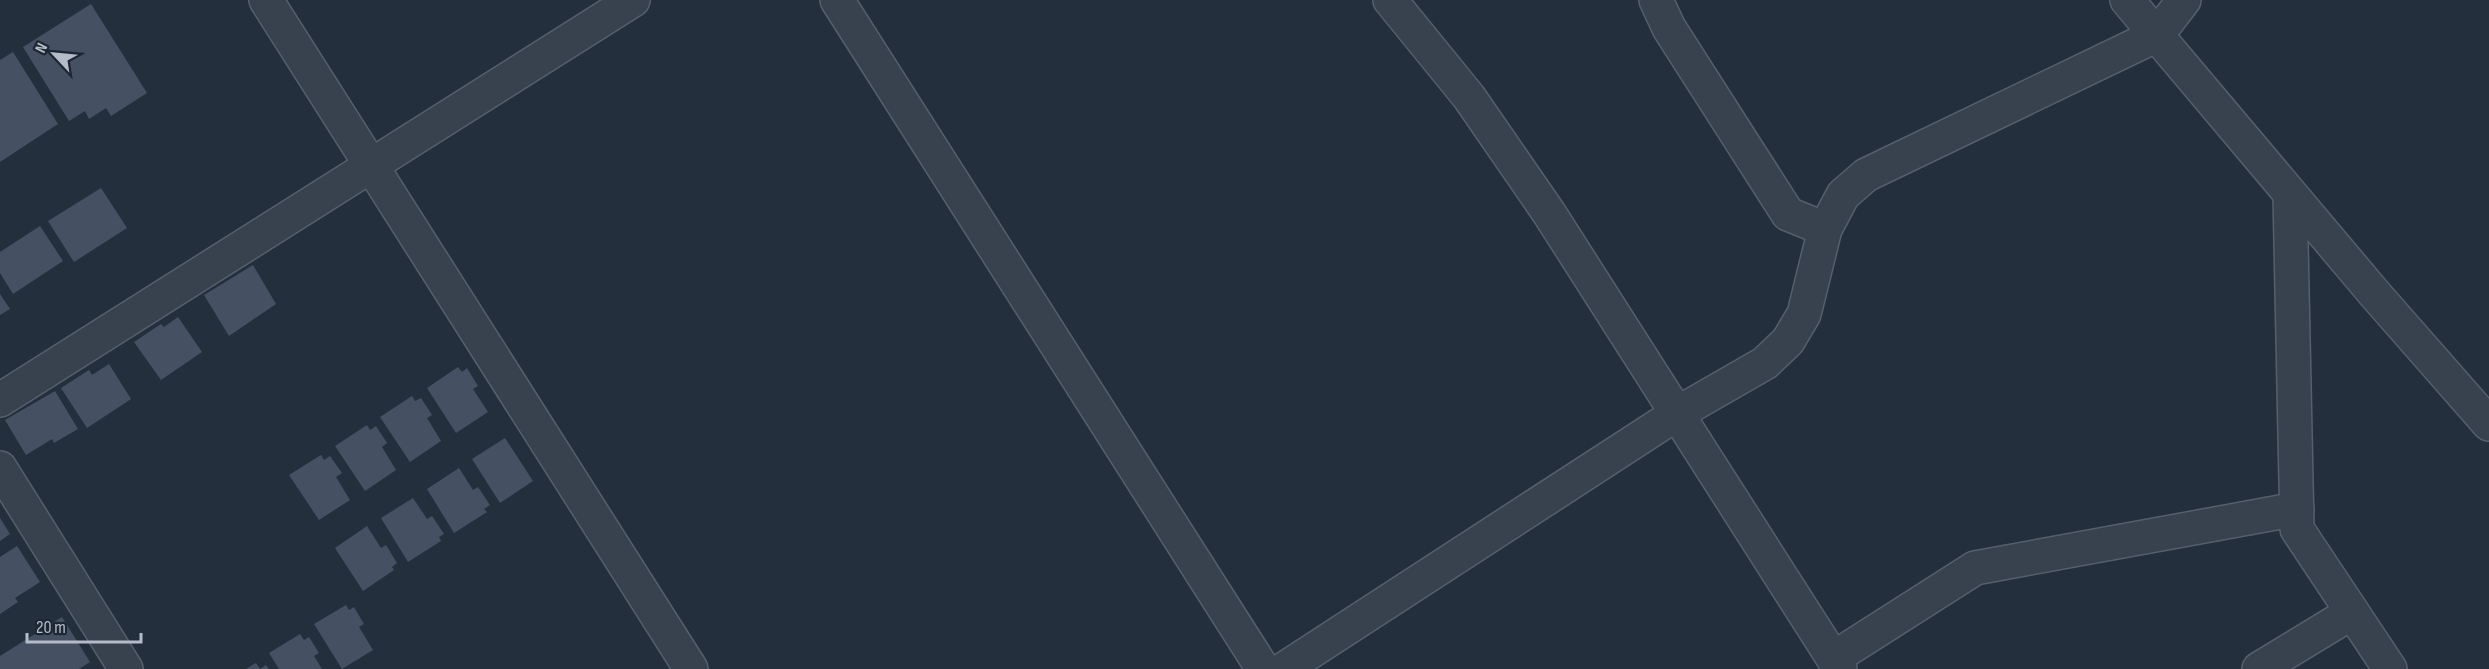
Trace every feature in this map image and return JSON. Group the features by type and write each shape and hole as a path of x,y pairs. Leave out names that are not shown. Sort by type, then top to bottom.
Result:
{"street":[{"path":"266,0 691,669"},
{"path":"0,400 633,0"},
{"path":"837,0 1263,669"},
{"path":"1656,0 1669,28 1788,214 1825,229"},
{"path":"2127,0 2290,194 2489,424"},
{"path":"1284,669 1678,412 1765,363 1788,341 1804,314 1825,229 1843,195 1866,175 2157,35 2184,0"},
{"path":"1394,1 1469,97 1549,213 1837,664 1975,568 2297,508"},
{"path":"2290,194 2297,529 2390,669"},
{"path":"0,468 126,669"},
{"path":"2259,669 2351,613"}],"building":[{"path":"91,4 147,93 111,116 106,108 89,119 85,111 69,121 23,47"},
{"path":"13,52 58,124 0,162 0,60"},
{"path":"101,188 127,228 74,262 48,221"},
{"path":"40,226 63,261 13,294 0,273 0,252"},
{"path":"253,265 276,304 229,336 204,295"},
{"path":"0,294 10,309 0,315"},
{"path":"178,317 202,352 161,380 134,342 161,324 164,327"},
{"path":"109,364 131,399 87,428 61,388 89,370 92,375"},
{"path":"458,367 462,372 467,368 478,386 473,389 488,412 456,433 427,388"},
{"path":"55,391 78,429 54,443 52,439 26,455 5,420"},
{"path":"412,396 415,401 421,398 432,415 427,418 441,441 410,462 380,417"},
{"path":"367,425 370,430 376,426 387,443 382,447 396,470 365,491 335,446"},
{"path":"505,438 533,481 500,503 472,459"},
{"path":"321,455 324,460 330,456 342,473 336,477 350,500 319,520 289,475"},
{"path":"459,468 473,490 478,487 490,505 484,509 487,512 454,533 427,489"},
{"path":"413,498 427,519 432,516 444,534 439,537 441,541 408,562 381,518"},
{"path":"0,518 10,534 0,541"},
{"path":"367,526 381,548 386,545 397,563 392,567 394,570 363,591 335,548"},
{"path":"17,546 40,582 15,598 18,602 0,614 0,557"},
{"path":"346,605 349,610 354,607 364,624 359,627 373,650 342,669 314,624"},
{"path":"62,617 90,662 79,669 0,669 0,656"},
{"path":"300,634 304,640 309,637 319,653 314,656 322,669 279,669 269,653"},
{"path":"256,663 260,669 246,669"}]}
